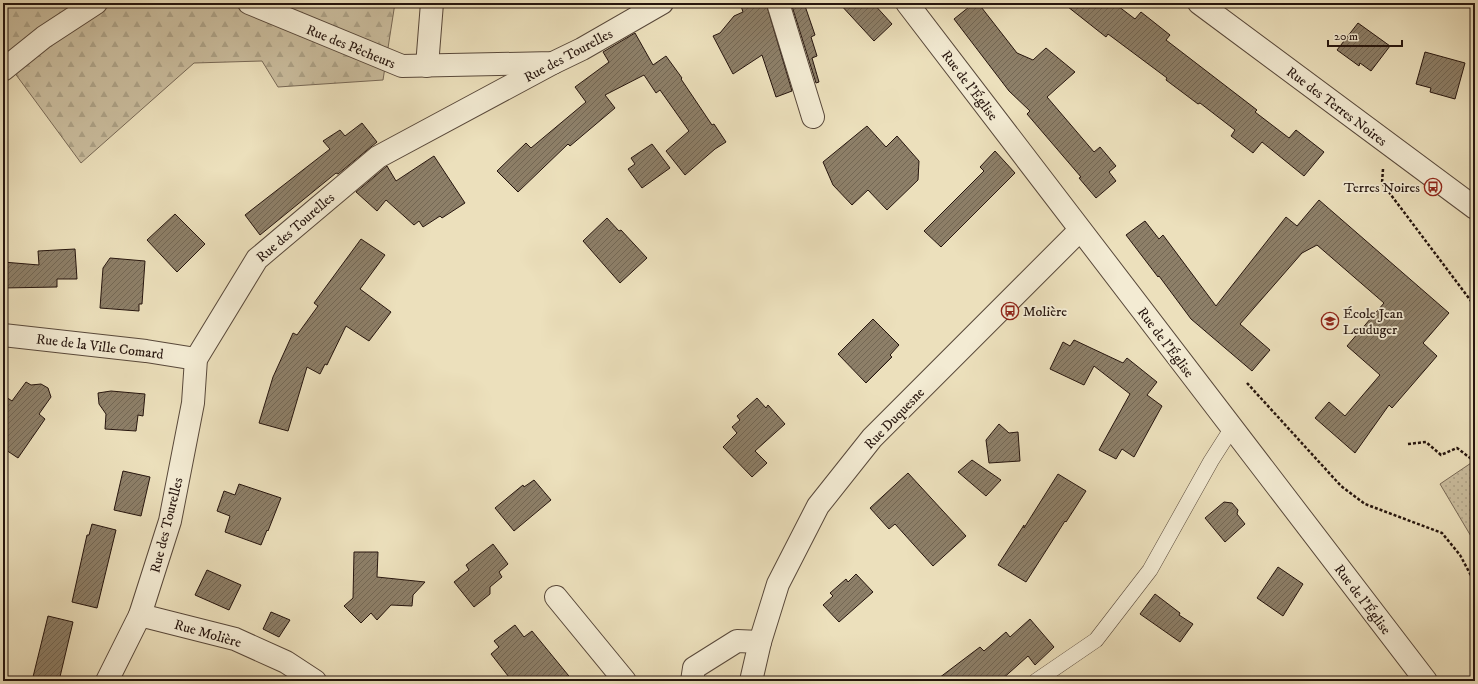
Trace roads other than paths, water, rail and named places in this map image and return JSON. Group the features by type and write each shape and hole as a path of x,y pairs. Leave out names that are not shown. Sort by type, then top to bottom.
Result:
{"street":[{"path":"3,70 44,37 96,3"},
{"name":"Rue des Pêcheurs","path":"249,3 402,66 553,63"},
{"path":"427,66 432,3"},
{"name":"Rue des Tourelles","path":"107,681 140,615 170,521 193,403 196,359 256,259 378,157 582,49 662,3"},
{"path":"778,3 813,118"},
{"name":"Rue de l'Église","path":"907,3 1426,681"},
{"name":"Rue des Terres Noires","path":"1199,3 1475,208"},
{"name":"Rue Duquesne","path":"751,681 760,642 778,584 818,506 872,438 1080,230"},
{"name":"Rue de la Ville Comard","path":"3,335 146,351 196,359"},
{"path":"3,351 48,340"},
{"path":"556,597 625,681"},
{"name":"Rue Molière","path":"140,615 235,639 286,662 315,681"},
{"path":"692,681 694,668 737,641 760,642"}],"lane":[{"path":"1036,681 1096,640 1150,570 1211,461 1232,428"}],"place":[{"name":"Terres Noires","path":"1433,187"},
{"name":"Molière","path":"1010,311"},
{"name":"École Jean Leuduger","path":"1330,321"}]}
